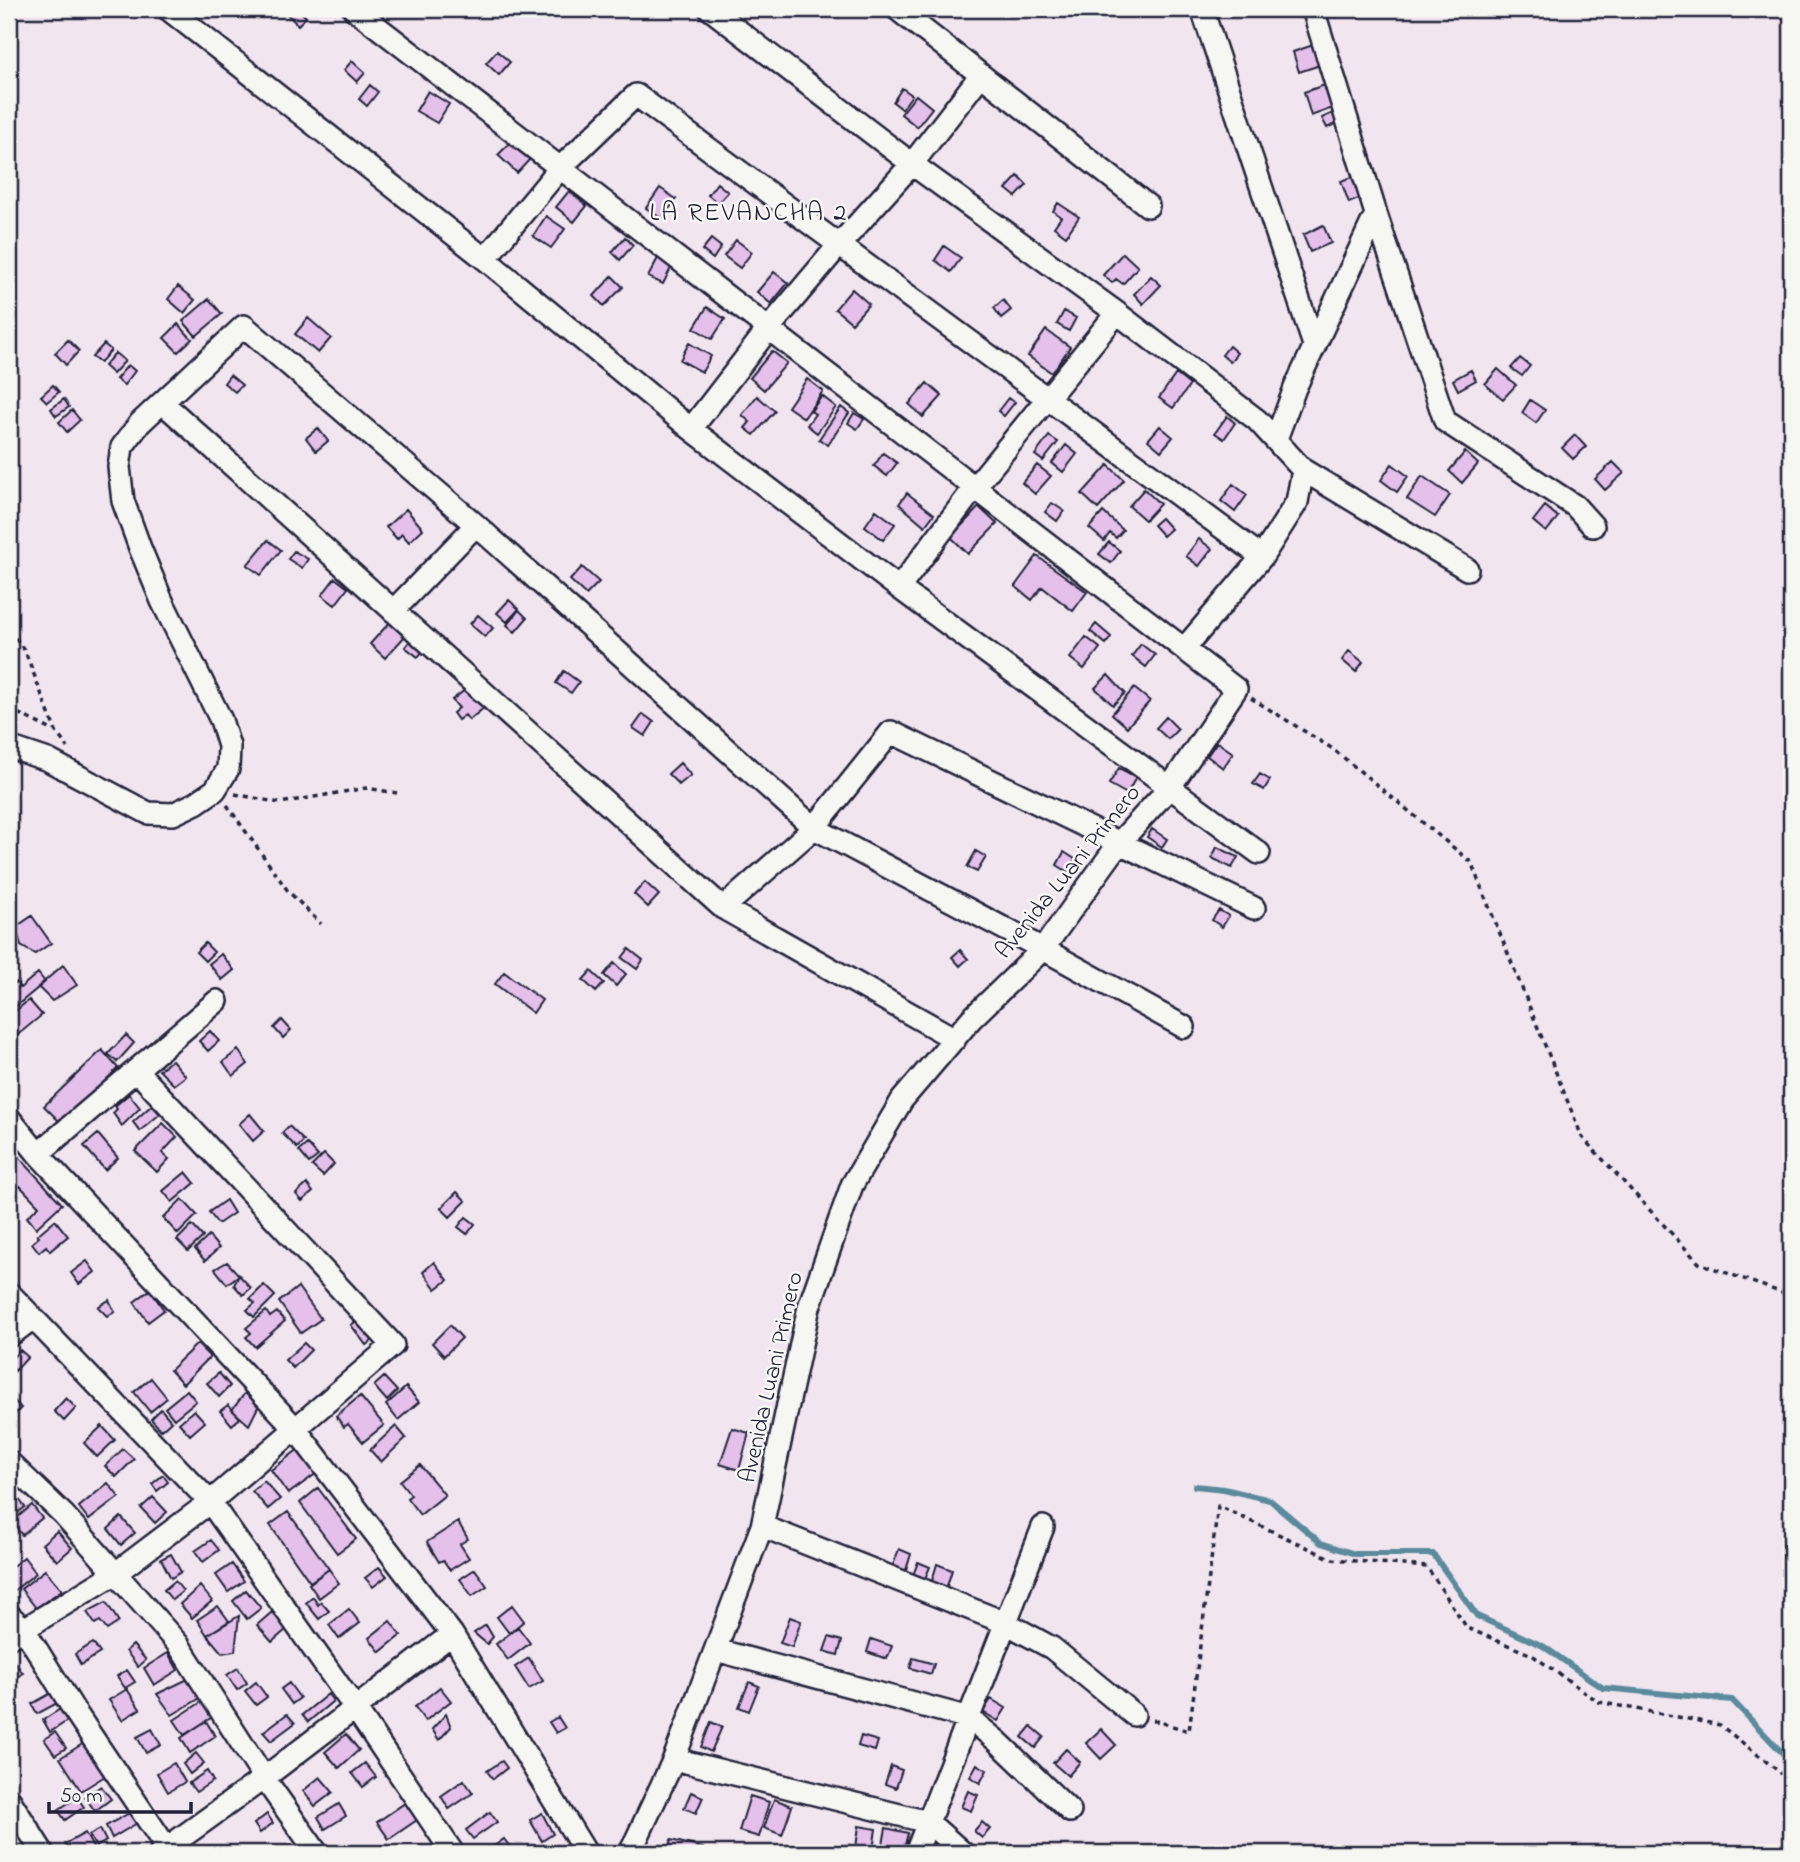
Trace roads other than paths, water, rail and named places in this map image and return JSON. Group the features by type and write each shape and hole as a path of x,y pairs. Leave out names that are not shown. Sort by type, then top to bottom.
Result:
{"street":[{"path":"168,9 485,260 691,429 899,588 1259,853"},
{"path":"354,9 1184,649 1262,557 1297,502 1303,470"},
{"path":"897,9 1148,206"},
{"path":"1202,9 1314,345"},
{"path":"1313,9 1376,214 1446,421 1575,506 1593,526"},
{"path":"714,10 912,164 1117,313 1257,420 1303,470 1467,569"},
{"path":"691,429 769,328 912,164 980,76"},
{"path":"485,260 561,168 635,95 1262,557"},
{"path":"1276,439 1314,345 1376,214"},
{"path":"899,588 975,487 1117,313"},
{"path":"9,747 47,760 148,813 173,814 215,790 228,769 229,746 221,720 162,601 140,548 124,501 119,467 121,447 140,423 244,326 476,526 814,828 1184,1027"},
{"path":"163,403 723,908 955,1039"},
{"path":"393,611 476,526"},
{"name":"Avenida Luani Primero","path":"630,1853 674,1759 762,1526 809,1307 852,1185 902,1100 971,1019 1043,949 1121,842 1170,787 1236,689 1184,649"},
{"path":"723,908 814,828 891,732 1254,908"},
{"path":"38,1154 216,1001"},
{"path":"136,1070 393,1345 210,1502 116,1573 14,1627 74,1710 166,1852 452,1634"},
{"path":"9,1118 38,1154 295,1427 452,1634 586,1853"},
{"path":"9,1293 210,1502 453,1853"},
{"path":"9,1336 33,1318"},
{"path":"9,1462 64,1515 178,1644 264,1778 317,1853"},
{"path":"762,1526 1006,1623 1052,1648 1135,1715"},
{"path":"916,1853 1043,1527"},
{"path":"716,1650 969,1718 998,1741 1070,1811"},
{"path":"674,1759 928,1822 962,1853"},
{"path":"9,1800 43,1853"}],"waterway":[{"path":"1195,1486 1224,1489 1270,1500 1321,1543 1355,1554 1433,1554 1477,1616 1543,1646 1603,1688 1732,1700 1791,1762"}],"district":[{"name":"LA REVANCHA 2","path":"749,211"}]}
